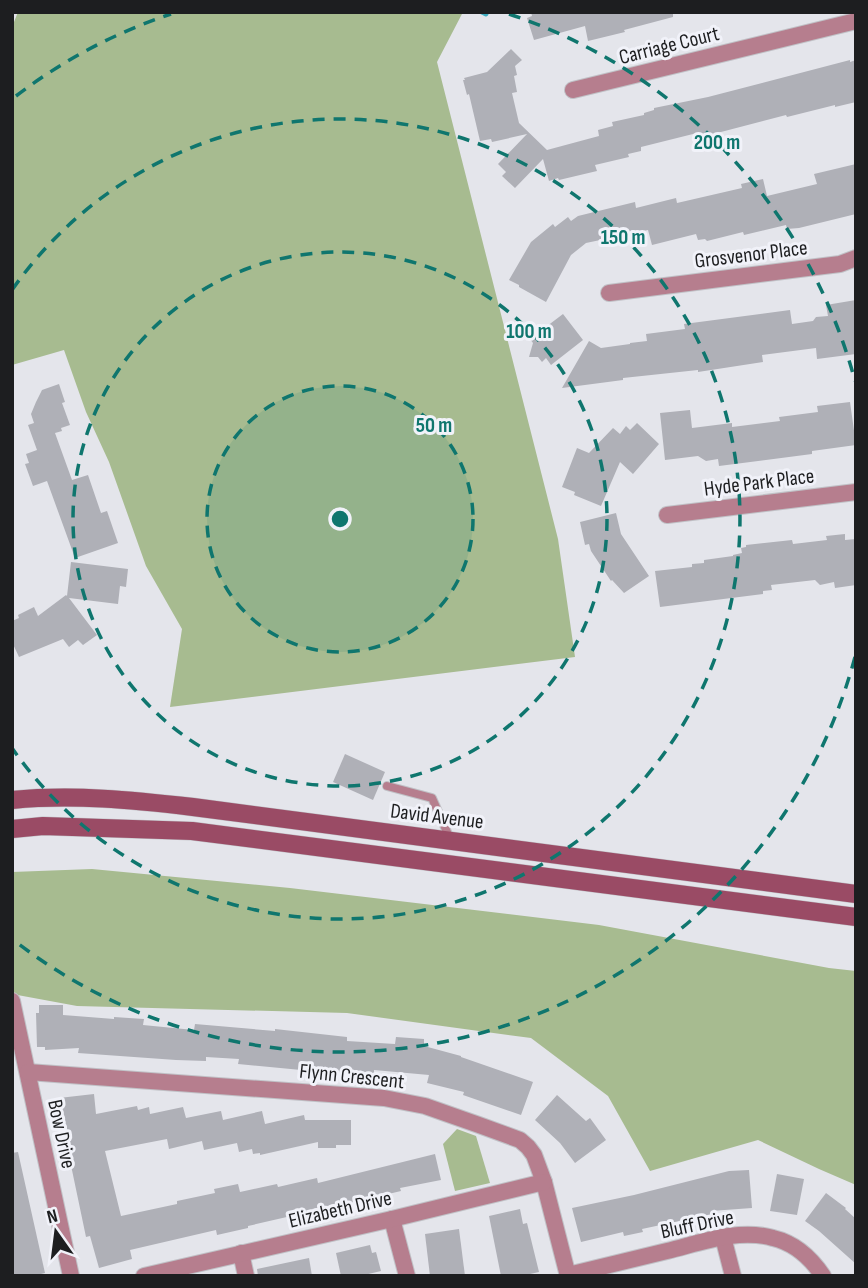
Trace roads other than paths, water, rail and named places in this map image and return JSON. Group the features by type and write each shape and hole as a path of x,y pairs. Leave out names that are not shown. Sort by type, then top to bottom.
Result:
{"main road":[{"name":"David Avenue","path":"12,800 113,798 856,894"},
{"path":"12,829 43,826 192,831 856,917"}],"street":[{"name":"Carriage Court","path":"573,90 856,21"},
{"name":"Grosvenor Place","path":"609,293 839,264 856,258"},
{"name":"Hyde Park Place","path":"667,515 856,492"},
{"name":"Bow Drive","path":"12,1001 71,1276"},
{"name":"Flynn Crescent","path":"28,1072 384,1098 405,1101 520,1140 534,1154 544,1182 568,1276"},
{"name":"Elizabeth Drive","path":"144,1276 544,1182"},
{"path":"393,1219 407,1276"},
{"name":"Bluff Drive","path":"568,1276 723,1237 750,1235 775,1238 787,1244 807,1257 823,1276"},
{"path":"723,1237 733,1276"},
{"path":"241,1253 246,1276"}],"lane":[{"path":"387,786 432,798 450,841"}],"waterway":[{"path":"482,12 486,14"}]}
